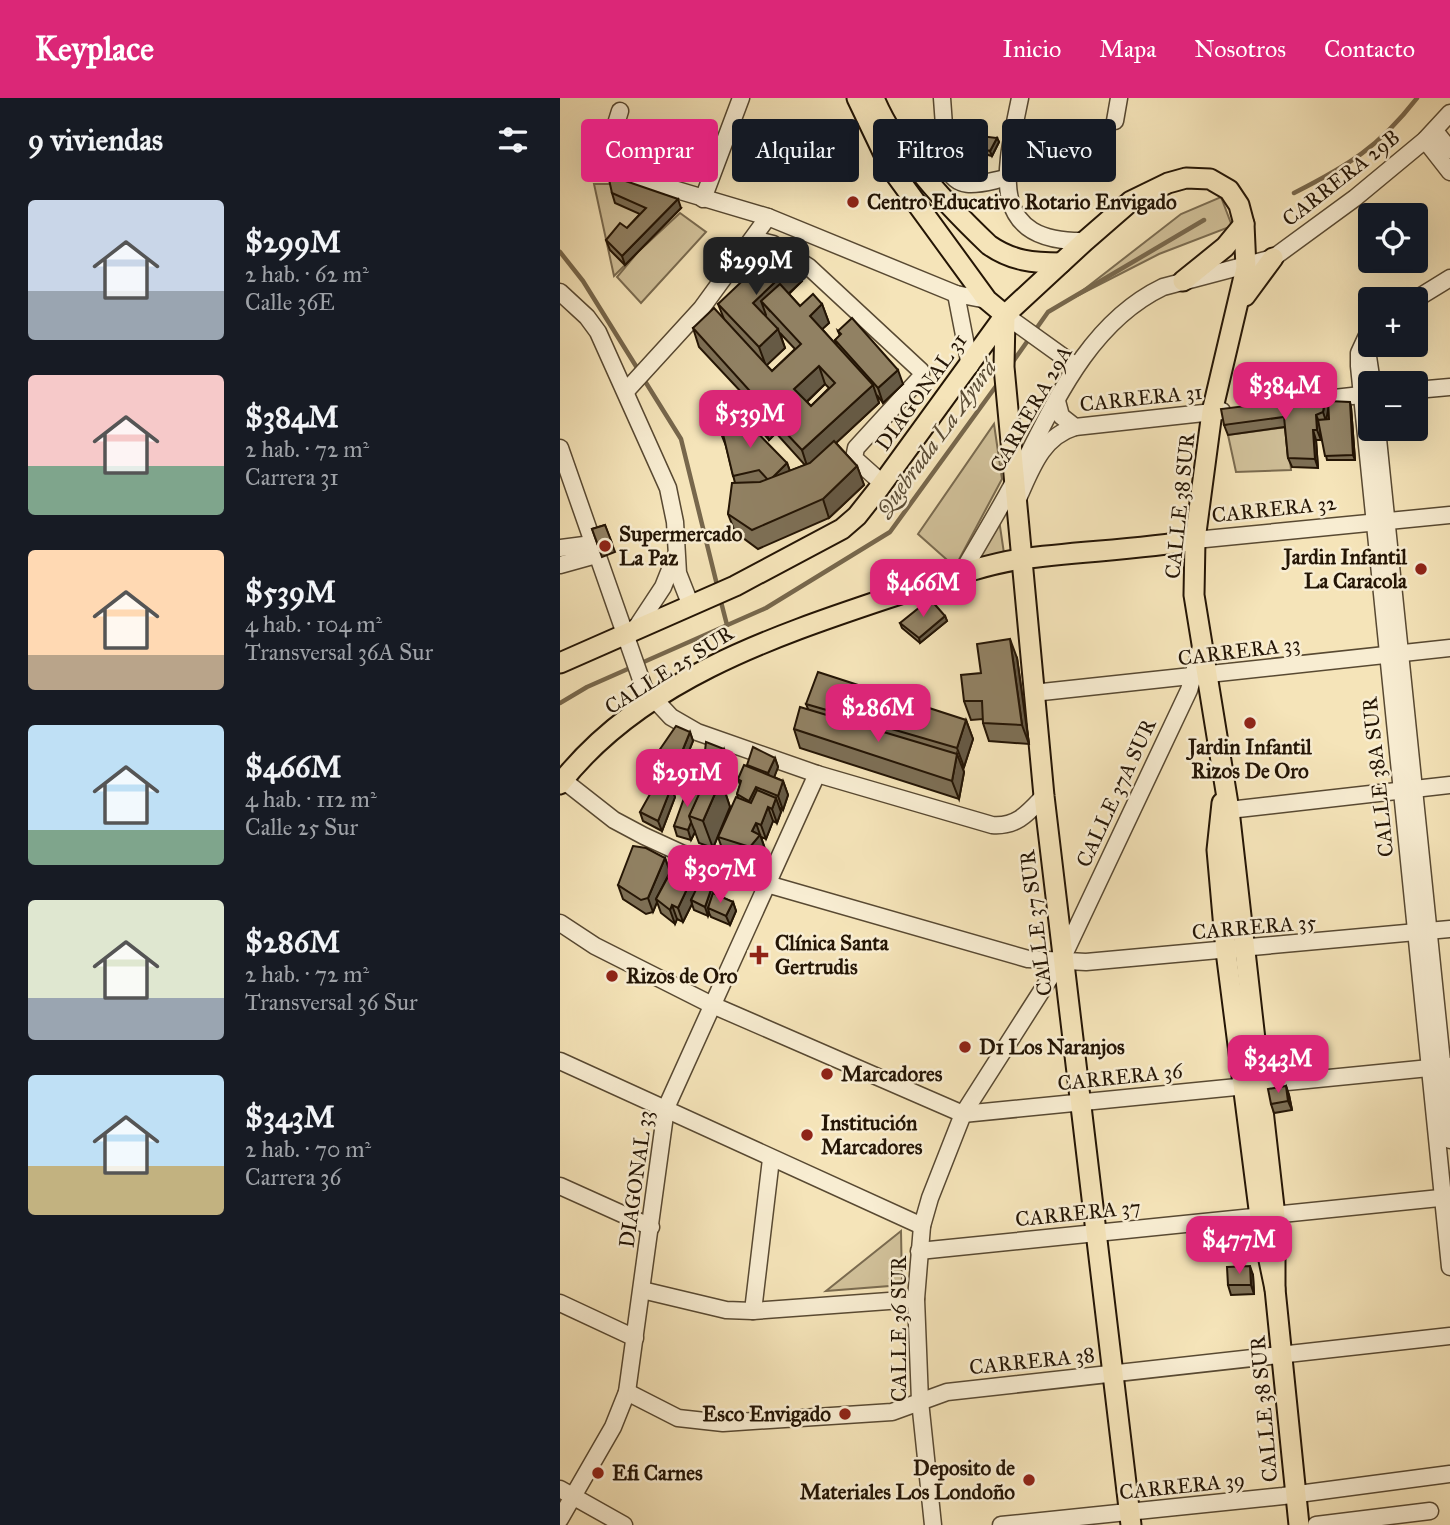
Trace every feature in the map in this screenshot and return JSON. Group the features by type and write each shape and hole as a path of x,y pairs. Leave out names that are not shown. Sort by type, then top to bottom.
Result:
{"main road":[{"path":"857,98 890,167 987,300 1005,315"},
{"path":"874,98 913,160 989,245 1019,261 1061,263"},
{"name":"DIAGONAL 31","path":"560,663 699,602 842,529 857,516 1005,315 1085,241 1149,191 1186,178 1210,179 1220,183 1234,196 1244,223 1246,268"},
{"path":"1183,281 1225,247 1244,223"},
{"path":"1232,321 1256,278 1280,252"},
{"name":"CALLE 38 SUR","path":"1246,268 1212,412 1195,540 1194,595 1202,643 1200,677 1226,801 1217,850 1235,951 1267,1216 1299,1525"},
{"name":"CALLE 37 SUR","path":"1005,315 1004,367 1032,693 1131,1519"},
{"name":"CARRERA 32","path":"1020,559 1195,540"},
{"name":"CALLE 25 SUR","path":"562,782 596,745 649,695 743,649 961,574 1020,559"}],"street":[{"path":"703,199 741,98"},
{"path":"942,98 947,167 956,181 970,185 1002,179"},
{"path":"1016,119 1020,98"},
{"path":"1115,119 1119,98"},
{"path":"620,111 604,162 608,167 703,199 768,217 956,294 987,300"},
{"name":"CARRERA 29B","path":"1246,268 1280,252 1328,220 1430,135 1450,113"},
{"path":"1430,135 1450,150"},
{"path":"1430,135 1450,172"},
{"path":"1006,182 1008,200 1014,215 1026,228 1056,240 1085,241"},
{"path":"626,391 701,309 768,217"},
{"path":"753,239 773,244 809,267 921,371 920,377 856,448 855,458 882,483"},
{"name":"CARRERA 29B","path":"1245,245 1264,252 1280,252"},
{"name":"CARRERA 29A","path":"961,574 1057,401 1070,363 1146,295 1183,281 1246,268"},
{"path":"1428,292 1450,278"},
{"path":"560,292 587,317 598,332 626,391 668,488 675,522 678,573 699,602"},
{"path":"956,294 970,366"},
{"path":"1005,315 1070,363"},
{"path":"1428,389 1450,387"},
{"path":"1287,403 1358,392"},
{"name":"CARRERA 31","path":"1057,401 1060,416 1075,428 1235,409"},
{"path":"1015,505 1044,446 1054,435 1075,428"},
{"name":"CALLE 38A SUR","path":"1373,441 1421,932 1450,1140"},
{"name":"CALLE 38A SUR","path":"1377,441 1380,521"},
{"path":"560,448 594,549 629,633 633,659 649,695 671,717 697,732 817,774 992,825 1011,824 1020,820 1044,796"},
{"name":"CARRERA 32","path":"1195,540 1450,515"},
{"path":"566,556 594,549"},
{"path":"629,633 663,587 675,554"},
{"name":"CARRERA 33","path":"1032,693 1450,648"},
{"name":"CALLE 37A SUR","path":"1062,959 1200,677"},
{"name":"DIAGONAL 33","path":"560,1520 567,1493 613,1427 627,1392 666,1108 710,1004 817,774"},
{"name":"CARRERA 35","path":"562,782 614,820 681,853 767,884 1028,959 1086,962 1235,951 1450,929"},
{"path":"1226,801 1450,785"},
{"path":"560,923 596,946 710,1004 962,1114"},
{"name":"CALLE 36 SUR","path":"933,1525 920,1401 916,1299 922,1226 962,1114 1062,959"},
{"path":"560,1061 922,1226"},
{"name":"CALLE 38A SUR","path":"1441,1066 1450,1268"},
{"name":"CARRERA 36","path":"962,1114 1441,1066"},
{"path":"753,1311 771,1159"},
{"path":"560,1186 651,1227"},
{"name":"CARRERA 37","path":"919,1251 1447,1197"},
{"path":"642,1290 726,1310 753,1311 916,1299"},
{"path":"560,1303 635,1338"},
{"name":"CARRERA 38","path":"627,1392 678,1418 723,1423 892,1412 947,1392 1450,1336"},
{"name":"CARRERA 39","path":"1001,1525 1131,1519 1450,1474"},
{"path":"567,1493 624,1525"},
{"path":"1316,1525 1430,1511"}],"shaded area":[{"path":"594,184 611,184 649,218 610,250 625,265 614,276"},
{"path":"1221,197 1232,226 1159,254 1073,298 1181,214"},
{"path":"680,213 706,232 641,303 617,277 638,252"},
{"path":"994,424 1002,479 955,567 918,534"},
{"path":"1287,427 1291,470 1236,472 1228,435"},
{"path":"998,513 1005,560 968,565"},
{"path":"901,1231 902,1285 826,1291"}],"building":[{"path":"988,137 997,138 990,151"},
{"path":"610,182 628,182 678,199 622,256 606,240 620,223 627,228 646,208 612,193"},
{"path":"779,246 795,263 753,303 778,329 759,347 718,304"},
{"path":"780,284 800,306 813,294 822,304 810,316 873,385 802,450 769,415 762,421 741,398 749,390 693,328 714,308 772,371 801,344 761,301","holes":["819,366 835,383 811,406 794,389"]},
{"path":"852,318 898,370 878,388 835,340 841,334 838,331"},
{"path":"1326,396 1323,412 1316,415 1317,430 1313,430 1315,459 1288,458 1284,417 1224,425 1221,409"},
{"path":"1328,401 1350,402 1353,455 1325,456 1318,420 1329,419"},
{"path":"738,413 787,463 768,480 759,470 733,476 720,431"},
{"path":"834,441 857,466 823,499 752,530 728,514 732,483 760,482 810,463"},
{"path":"605,525 612,543 599,548 592,529"},
{"path":"930,599 945,616 919,638 900,623"},
{"path":"1010,639 1022,725 983,723 982,701 964,701 961,675 981,673 977,644"},
{"path":"818,672 966,720 957,748 806,704"},
{"path":"800,707 957,754 952,781 794,729"},
{"path":"676,726 690,732 677,764 656,755"},
{"path":"706,742 724,749 712,774 708,772 702,786 690,782 700,760 705,761 708,754 705,751"},
{"path":"753,747 775,758 768,773 747,765"},
{"path":"744,765 783,781 778,796 756,787 749,801 737,794 741,781 738,779"},
{"path":"708,772 721,780 703,821 689,816"},
{"path":"659,778 671,788 658,821 640,812"},
{"path":"688,787 701,790 689,816 691,822 688,830 674,826"},
{"path":"757,790 776,798 772,809 768,807 761,825 756,823 752,831 760,835 750,847 718,837 736,797 751,803"},
{"path":"633,846 646,848 665,858 648,898 641,900 618,885"},
{"path":"677,860 696,870 678,908 672,905 670,910 656,899"},
{"path":"703,875 716,875 705,907 691,900"},
{"path":"713,893 733,902 726,916 708,908"},
{"path":"1286,1086 1288,1101 1271,1104 1268,1089"},
{"path":"1250,1266 1251,1285 1228,1285 1227,1267"}],"waterway":[{"name":"Quebrada La Ayurá","path":"1294,193 1362,153 1389,130 1417,98"},
{"name":"Quebrada La Ayurá","path":"1012,363 1048,312 1204,220"},
{"path":"560,252 583,281 639,371"},
{"path":"643,378 681,439 718,589"},
{"name":"Quebrada La Ayurá","path":"560,703 587,687 766,608 890,532 999,382"},
{"path":"720,598 727,625"}],"place":[{"name":"Centro Educativo Rotario Envigado","path":"853,202"},
{"name":"Supermercado La Paz","path":"605,546"},
{"name":"Jardin Infantil La Caracola","path":"1421,569"},
{"name":"Jardin Infantil Rizos De Oro","path":"1250,723"},
{"name":"Clínica Santa Gertrudis","path":"759,955"},
{"name":"Rizos de Oro","path":"612,976"},
{"name":"D1 Los Naranjos","path":"965,1047"},
{"name":"Marcadores","path":"827,1074"},
{"name":"Institución Marcadores","path":"807,1135"},
{"name":"Esco Envigado","path":"845,1414"},
{"name":"Efi Carnes","path":"598,1473"},
{"name":"Deposito de Materiales Los Londoño","path":"1029,1480"}]}
